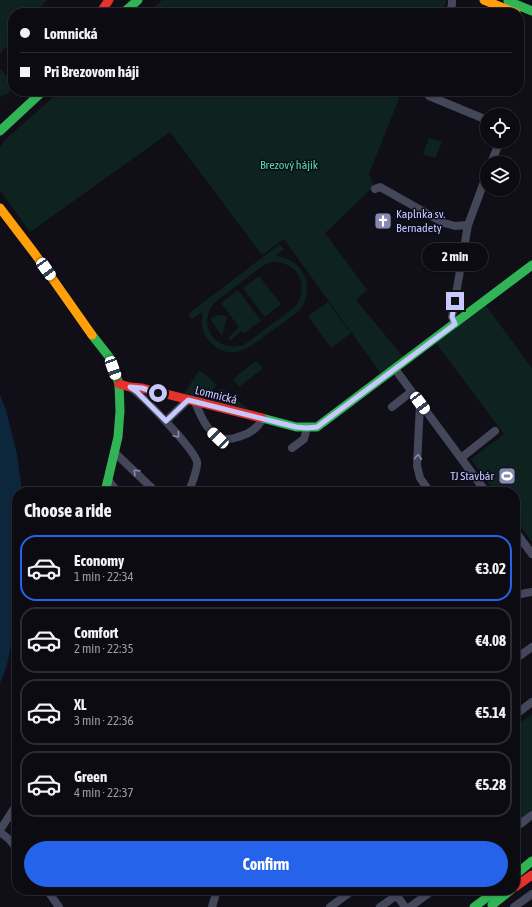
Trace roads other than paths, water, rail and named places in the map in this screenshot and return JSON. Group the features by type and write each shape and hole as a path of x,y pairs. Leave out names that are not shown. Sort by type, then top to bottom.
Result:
{"street":[{"path":"103,7 110,0"},
{"path":"129,8 138,0"},
{"path":"484,0 504,8"},
{"path":"504,0 532,11"},
{"path":"0,131 38,96"},
{"path":"429,96 480,117"},
{"path":"375,189 380,187 444,223 455,226 468,225"},
{"path":"455,324 452,317 468,225 480,193"},
{"path":"0,208 35,254 84,325 110,358 119,384 119,421 106,487"},
{"path":"292,448 304,439 307,428 317,427 532,265"},
{"path":"395,369 482,487"},
{"name":"Lomnická","path":"119,384 142,388 262,419 307,428"},
{"path":"130,387 166,421 196,459 197,463 190,487"},
{"path":"392,407 411,392"},
{"path":"166,421 192,401 204,424 218,438 229,439 247,435 261,423 262,419"},
{"path":"420,403 417,466 420,478 426,487"},
{"path":"461,458 495,431"},
{"path":"114,452 151,487"},
{"path":"108,480 114,487"},
{"path":"520,542 532,554"},
{"path":"520,594 532,592"},
{"path":"520,656 532,646"},
{"path":"520,711 532,702"},
{"path":"12,812 0,831 12,838"},
{"path":"520,824 532,815"},
{"path":"520,871 532,861"},
{"path":"520,883 532,875"},
{"path":"514,907 532,894"},
{"path":"51,895 60,907"},
{"path":"212,907 216,895"},
{"path":"330,907 346,895"},
{"path":"380,907 392,895"},
{"path":"397,895 405,907"},
{"path":"410,907 426,895"},
{"path":"474,907 490,895"},
{"path":"489,907 505,895"}],"water":[{"path":"0,395 6,410 17,454 21,487 12,487 12,640 7,665 0,683"}],"place":[{"name":"Kaplnka sv. Bernadety","path":"383,221"},
{"name":"TJ Stavbár","path":"507,476"}],"park label":[{"name":"Brezový hájik","path":"289,165"}]}
